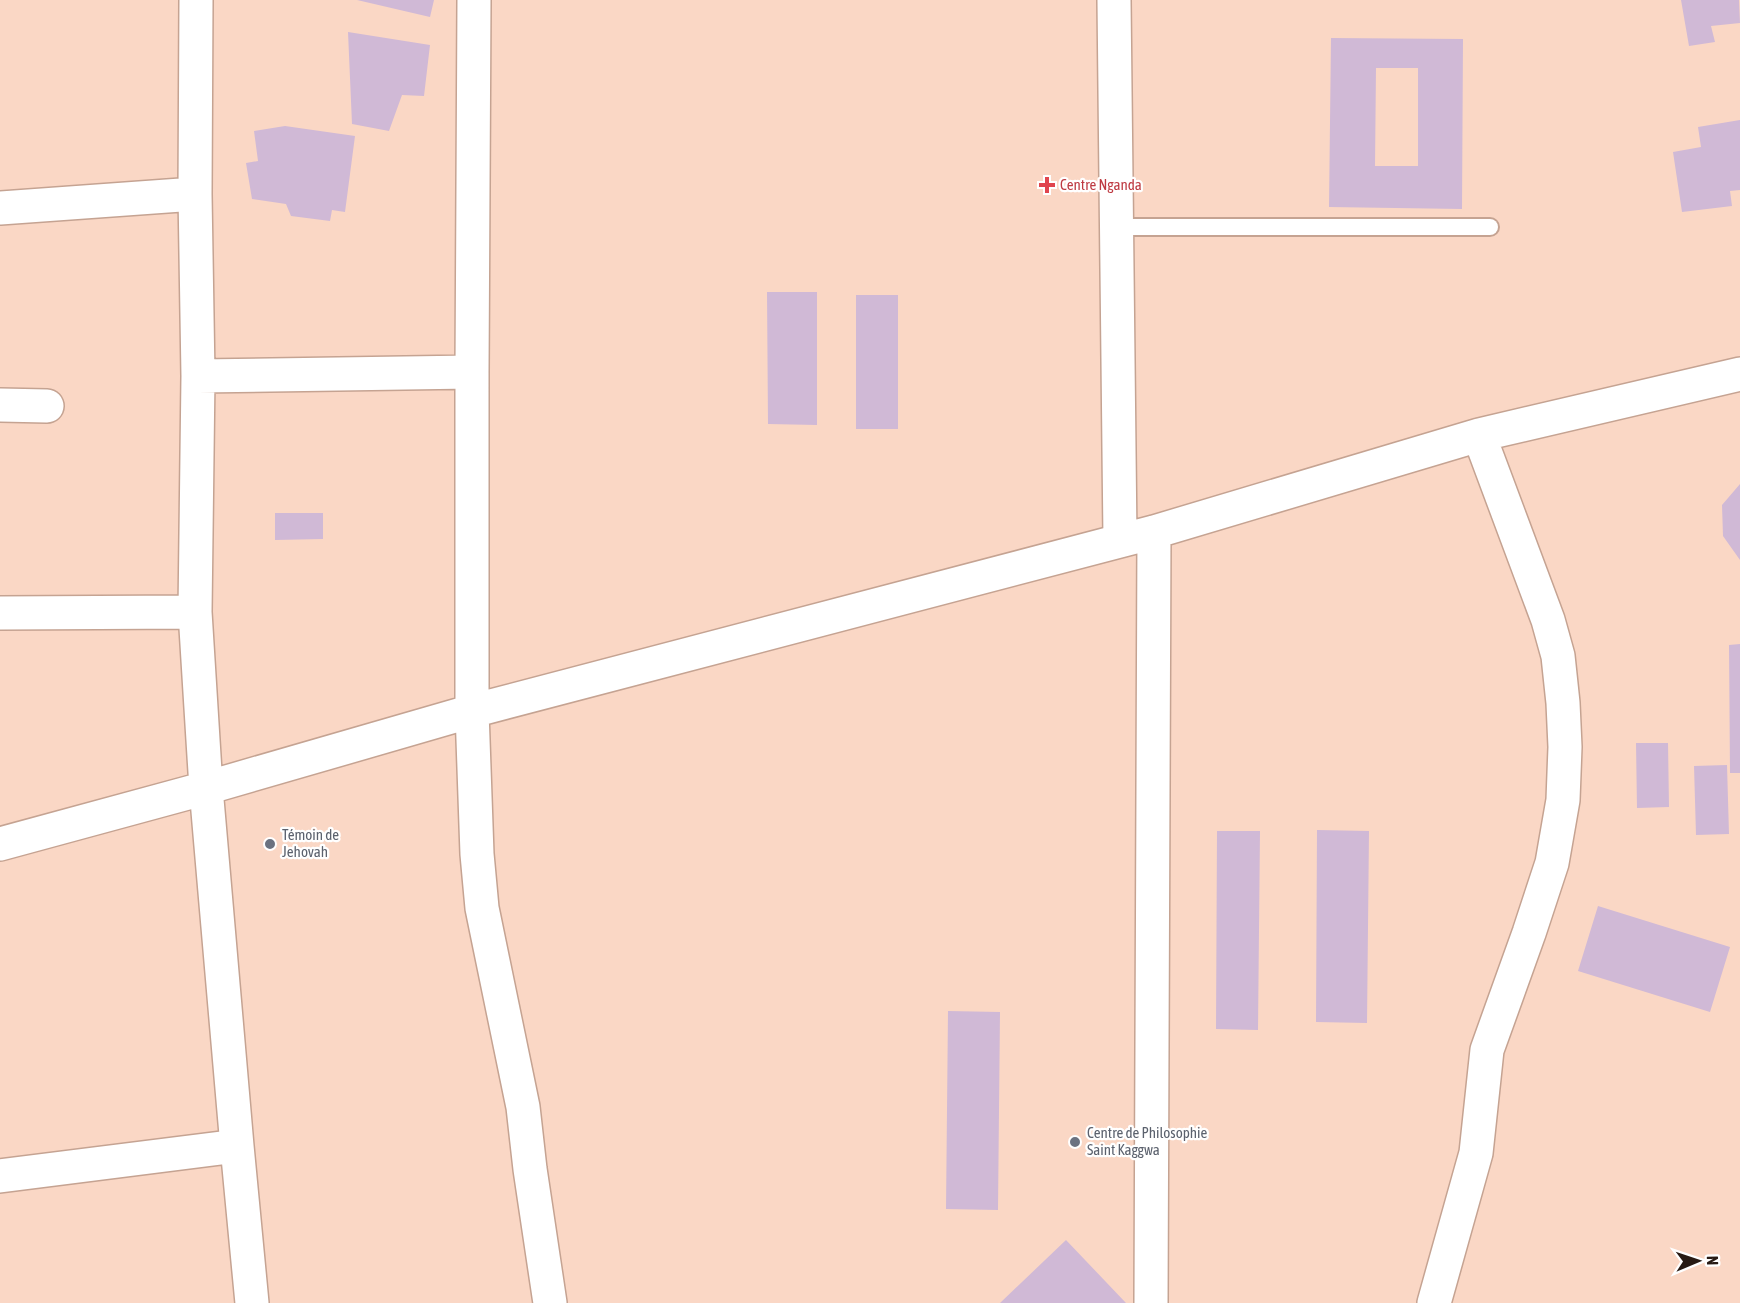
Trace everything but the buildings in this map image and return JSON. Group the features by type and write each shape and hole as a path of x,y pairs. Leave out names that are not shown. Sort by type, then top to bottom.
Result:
{"street":[{"path":"196,0 195,194 198,376 195,612 206,788 252,1303"},
{"path":"474,0 472,711 477,854 482,908 523,1107 550,1303"},
{"path":"1114,0 1120,540"},
{"path":"0,208 195,194"},
{"path":"198,376 472,372"},
{"path":"0,844 206,788 472,711 1154,532 1479,435 1740,374"},
{"path":"0,405 47,406"},
{"path":"1434,1303 1476,1153 1487,1050 1552,863 1563,800 1565,747 1558,656 1548,620 1479,435"},
{"path":"1151,1303 1154,532"},
{"path":"0,613 195,612"},
{"path":"0,1176 237,1146"}],"lane":[{"path":"1116,226 1490,227"}],"place":[{"name":"Centre Nganda","path":"1047,185"},
{"name":"Témoin de Jehovah","path":"270,844"},
{"name":"Centre de Philosophie Saint Kaggwa","path":"1075,1142"}]}
